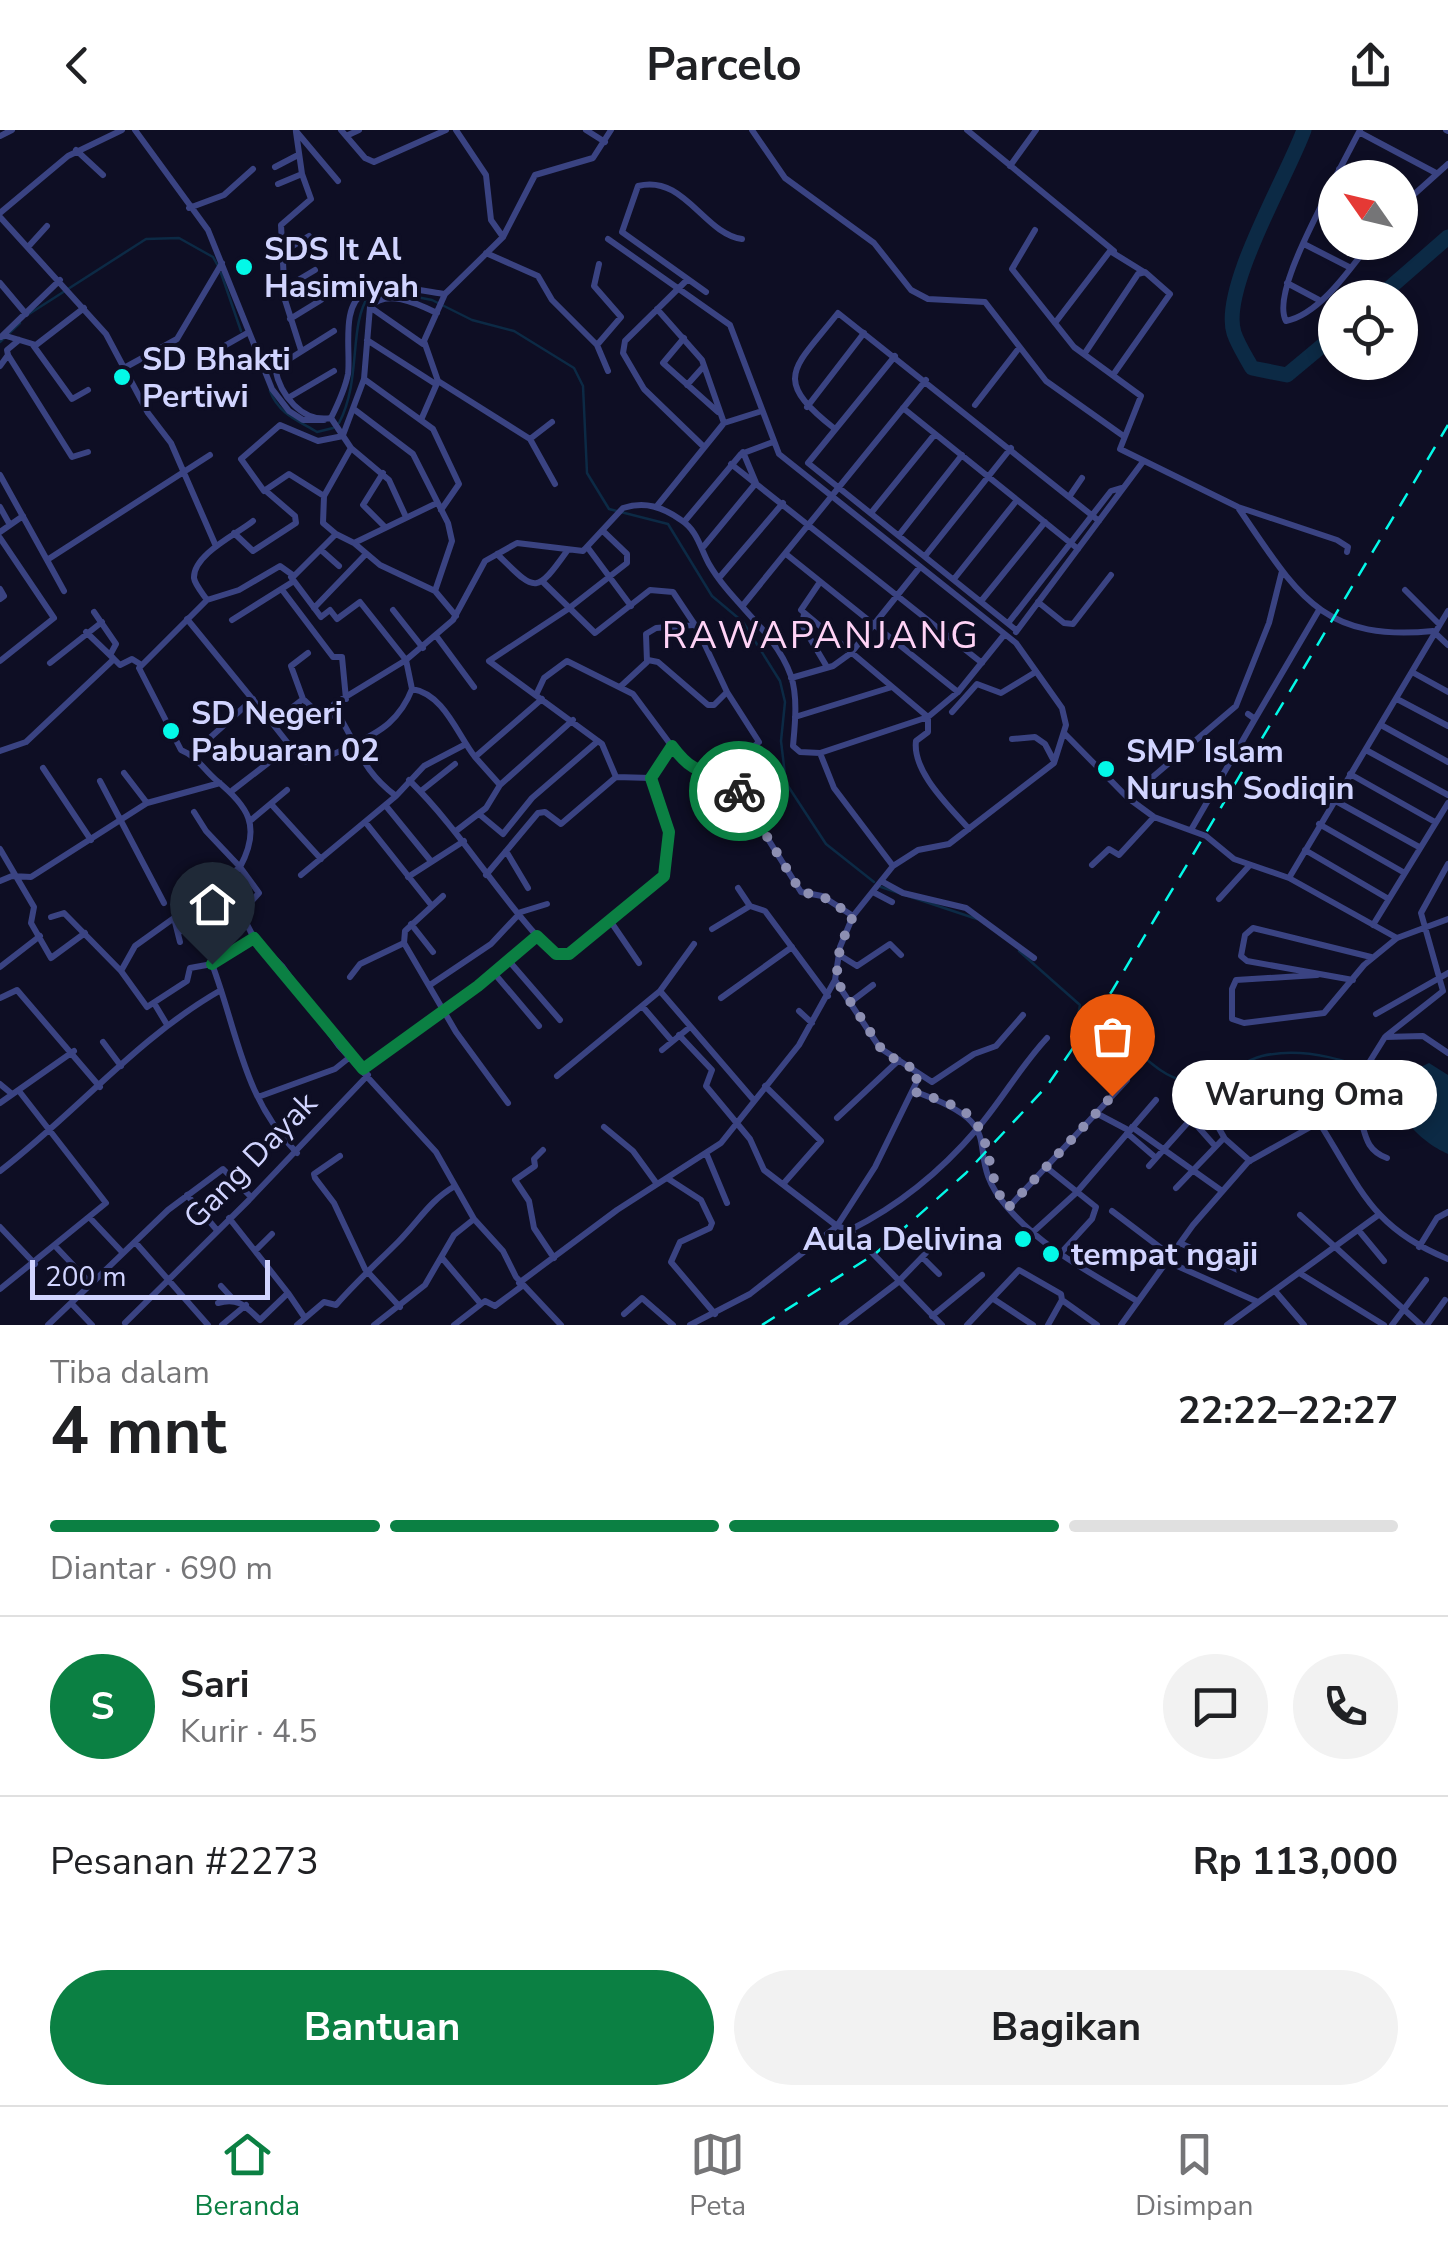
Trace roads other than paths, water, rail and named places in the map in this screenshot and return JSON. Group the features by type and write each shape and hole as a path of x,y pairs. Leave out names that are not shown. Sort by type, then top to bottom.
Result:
{"street":[{"path":"0,136 12,130"},
{"path":"122,130 76,150 0,215 106,334 183,471 215,544"},
{"path":"136,130 208,230 247,333 283,406 311,423 330,420"},
{"path":"344,133 359,130"},
{"path":"344,133 374,162 446,130"},
{"path":"456,130 486,175 490,220 503,237"},
{"path":"586,130 605,142"},
{"path":"424,345 444,296 503,237 536,174 592,158 611,130"},
{"path":"752,130 785,178 874,242 911,290 928,299 986,302 1050,385 1122,435"},
{"path":"967,130 1141,273 1168,290 1169,296 1113,375"},
{"path":"1010,166 1036,130"},
{"path":"297,131 298,155 311,200 281,225 283,289 301,350"},
{"path":"297,131 338,181"},
{"path":"1344,160 1359,131 1436,173"},
{"path":"76,150 102,176"},
{"path":"275,167 298,155"},
{"path":"1418,189 1448,164"},
{"path":"189,208 224,194 253,169"},
{"path":"278,184 302,174"},
{"path":"454,1325 486,1300 495,1306 657,1184 707,1155 736,1124 812,1023 836,980 853,916 893,866 918,850 949,844 969,829 1054,762 1064,733 1062,708 1016,643 920,568 835,494 779,454 736,332 622,232 638,186 644,184 680,195 730,236 742,238"},
{"path":"1318,214 1287,283 1282,307 1286,321 1318,301"},
{"path":"28,247 48,226"},
{"path":"0,236 10,228"},
{"path":"1035,230 1011,265 1055,324 1084,353 1140,396 1122,435 1120,449 1238,507 1337,540 1348,547 1347,552"},
{"path":"282,252 310,236"},
{"path":"608,239 683,285 706,292"},
{"path":"1304,244 1351,268"},
{"path":"1055,324 1107,253 1114,251"},
{"path":"486,253 533,271 552,300 597,345 608,370"},
{"path":"1339,280 1357,260"},
{"path":"597,345 621,317 594,286 599,264"},
{"path":"124,368 177,339 207,294 219,266"},
{"path":"283,289 314,270"},
{"path":"1084,353 1141,273"},
{"path":"60,281 8,337 6,351 72,457 88,452"},
{"path":"0,283 26,314"},
{"path":"1287,283 1318,299"},
{"path":"683,285 625,341 623,353 644,390 704,447"},
{"path":"330,420 347,378 352,311 358,298 371,290 409,288 444,296"},
{"path":"234,533 251,551 296,524 296,516 266,491 242,466 241,459 278,426 318,441 342,434 355,410 364,379 370,308 382,299 403,300 438,310"},
{"path":"290,320 321,300"},
{"path":"32,344 83,307"},
{"path":"370,308 424,345 436,382 434,397 421,420"},
{"path":"656,309 704,366 724,423"},
{"path":"836,429 807,407 795,391 794,377 801,360 838,313 1096,519"},
{"path":"334,331 279,362 275,371 288,398 306,414 330,420 352,448 383,473 406,517"},
{"path":"807,407 865,332"},
{"path":"220,349 247,333"},
{"path":"8,337 32,344 72,398 88,390"},
{"path":"684,338 662,360 719,412"},
{"path":"367,340 530,439 555,484"},
{"path":"975,405 1020,348"},
{"path":"0,366 8,355"},
{"path":"895,356 808,463 835,494 870,514 1016,630"},
{"path":"686,385 704,366"},
{"path":"288,398 334,371"},
{"path":"354,542 406,517 439,507 459,484 433,428 364,379"},
{"path":"744,604 926,380"},
{"path":"903,408 1075,547"},
{"path":"355,410 412,454 439,507 452,541 435,591"},
{"path":"657,506 724,423 762,411"},
{"path":"530,439 552,422"},
{"path":"870,514 934,434"},
{"path":"684,522 742,452 773,442"},
{"path":"352,448 324,496 323,523 396,574 435,591 456,616"},
{"path":"924,556 1011,448"},
{"path":"742,452 756,484"},
{"path":"47,560 210,455"},
{"path":"899,536 962,456"},
{"path":"1016,643 1016,630 1096,519 1111,490 1121,488 1142,463"},
{"path":"731,464 982,662"},
{"path":"383,473 363,504 386,526"},
{"path":"266,491 289,474 324,496"},
{"path":"0,475 64,591"},
{"path":"1069,497 1082,478"},
{"path":"704,546 756,484"},
{"path":"954,593 957,581 1017,500"},
{"path":"720,578 782,504"},
{"path":"332,714 334,704 437,637 456,616 482,564 522,542 567,550 588,548 623,508 657,506 684,522 704,546 720,578 744,604 791,678 794,749 820,753 928,717 958,692 1004,635"},
{"path":"0,507 10,525"},
{"path":"1238,507 1302,598 1319,610 1380,635 1432,631 1448,645"},
{"path":"0,661 54,618 0,535 22,516"},
{"path":"208,600 194,578 215,544 254,521"},
{"path":"982,600 1044,522"},
{"path":"604,532 629,558 568,610 490,658 598,740 606,748 616,777"},
{"path":"232,620 283,591 336,534"},
{"path":"1009,622 1075,547"},
{"path":"588,548 631,606"},
{"path":"321,550 339,566"},
{"path":"497,554 528,584 544,582 567,550"},
{"path":"786,554 958,692"},
{"path":"314,608 366,555"},
{"path":"140,664 160,651 187,619 208,600 240,590 280,566 322,617 330,610 338,619 360,602 406,660 412,689 389,723 309,765 289,747 187,619"},
{"path":"791,678 851,653 920,568"},
{"path":"1128,798 1236,706 1270,623 1282,571"},
{"path":"1038,602 1064,624 1073,624 1111,575"},
{"path":"475,756 539,697 544,678 567,662 633,694 686,764 698,772 722,773 759,742 672,592 650,590 595,633 544,582"},
{"path":"820,582 802,603 802,624 827,666"},
{"path":"0,589 4,596 0,599"},
{"path":"1404,590 1439,624"},
{"path":"283,591 333,657 342,657 346,699"},
{"path":"393,610 423,648"},
{"path":"1191,830 1252,717 1319,610"},
{"path":"0,751 26,742 112,656 117,647 94,612"},
{"path":"1290,878 1412,672 1432,631 1448,612"},
{"path":"804,614 928,717 929,729 916,740 914,751 939,794 969,829"},
{"path":"50,663 102,622"},
{"path":"648,660 646,634 656,628 694,626"},
{"path":"86,632 120,666 132,659 140,664 181,750 192,754 220,783 233,790 250,821 250,844 240,866 207,894 200,894"},
{"path":"437,637 474,687"},
{"path":"308,653 290,666 303,699 320,715 339,716 370,774 396,796"},
{"path":"620,687 648,660"},
{"path":"648,660 658,662 708,705 714,706 727,692"},
{"path":"1412,672 1448,692"},
{"path":"952,712 977,684 1001,694 1034,673"},
{"path":"795,717 892,688"},
{"path":"412,689 424,692 443,708 500,786"},
{"path":"1397,698 1448,726"},
{"path":"192,754 253,699"},
{"path":"272,723 303,699"},
{"path":"456,831 479,814 500,786 572,720"},
{"path":"1382,724 1448,762"},
{"path":"1064,733 1128,798 1154,817 1191,830 1250,866 1290,878 1396,938"},
{"path":"1012,739 1035,737 1045,744 1054,762"},
{"path":"479,814 498,834 598,740"},
{"path":"301,875 386,806 424,766 466,744"},
{"path":"651,778 672,746"},
{"path":"233,790 289,747"},
{"path":"1366,750 1448,802 1372,925"},
{"path":"820,753 834,788 893,866"},
{"path":"420,791 456,764"},
{"path":"43,768 91,840"},
{"path":"124,773 147,803"},
{"path":"722,773 752,808 801,892 822,896 853,916"},
{"path":"1350,774 1435,822"},
{"path":"486,875 538,813 545,812 561,824 616,777 651,778"},
{"path":"410,780 464,840 516,915 564,956 664,876 669,832 651,778"},
{"path":"100,780 164,902"},
{"path":"0,881 14,876 31,877 147,803 220,783"},
{"path":"250,821 287,790"},
{"path":"1334,800 1419,848"},
{"path":"271,804 321,859"},
{"path":"386,806 430,860"},
{"path":"179,932 242,910 258,893 194,812"},
{"path":"1092,865 1108,850 1119,854 1154,817"},
{"path":"366,823 432,906"},
{"path":"1320,824 1403,872"},
{"path":"408,876 464,840"},
{"path":"0,848 34,907 31,923 54,959 86,932"},
{"path":"1305,850 1387,898"},
{"path":"506,852 528,888"},
{"path":"1120,1325 1168,1258 1250,1161 1320,1124 1349,1098 1386,1036 1439,994 1444,974 1423,925 1422,905 1448,864"},
{"path":"1219,899 1250,866"},
{"path":"878,886 892,902"},
{"path":"878,886 966,908 1034,958"},
{"path":"738,888 750,906 771,916 828,996"},
{"path":"350,977 360,964 404,944 411,924 443,896"},
{"path":"430,985 491,944 516,915 547,904"},
{"path":"712,930 750,906"},
{"path":"242,910 241,917 254,938 350,1057 436,1152 474,1219 504,1251 521,1284 561,1325"},
{"path":"51,917 64,913 86,932 121,971 139,1002 147,1007 187,981 190,968 212,964 254,938"},
{"path":"121,971 135,946 174,918 180,942"},
{"path":"1316,975 1236,980 1232,989 1232,1018 1244,1022 1324,1013 1372,957 1396,938 1448,918"},
{"path":"611,922 639,962"},
{"path":"411,924 433,952"},
{"path":"1353,980 1244,959 1248,930 1372,957"},
{"path":"0,967 40,936"},
{"name":"Gang Dayak","path":"125,1322 297,1153 366,1072 537,936"},
{"path":"404,944 456,1032 508,1103"},
{"path":"558,1076 660,991 694,944"},
{"path":"840,956 858,966 890,944 902,955"},
{"path":"721,998 792,947"},
{"path":"509,960 560,1020"},
{"path":"212,964 238,1056 270,1126 297,1153"},
{"path":"494,973 539,1026"},
{"path":"1376,1014 1444,974"},
{"path":"836,980 880,1048 932,1082 974,1054 988,1052 1023,1015"},
{"path":"852,1001 873,985"},
{"path":"0,998 18,990 74,1051 100,1087"},
{"path":"0,1171 100,1087 166,1023 221,990"},
{"path":"660,991 752,1098"},
{"path":"154,1004 166,1023"},
{"path":"642,1006 712,1070 706,1086 754,1144 764,1170 837,1226 850,1230 897,1283 942,1325"},
{"path":"799,1011 812,1023"},
{"path":"662,1050 689,1025"},
{"path":"1386,1036 1423,1036 1448,1052"},
{"path":"850,1230 924,1182 978,1128 1022,1065 1047,1038"},
{"path":"103,1042 121,1066"},
{"path":"0,1103 74,1051"},
{"path":"258,1097 336,1069 350,1057"},
{"path":"837,1118 899,1060"},
{"path":"1272,1063 1318,1071 1349,1098 1368,1146 1387,1158"},
{"path":"690,1325 715,1314 798,1261 837,1226 876,1166 920,1075"},
{"path":"1008,1208 1126,1080"},
{"path":"0,1084 15,1092 106,1202 0,1290"},
{"path":"766,1086 822,1141 784,1184"},
{"path":"912,1091 966,1113 978,1128 989,1174 1008,1208 1032,1234 1137,1301"},
{"path":"1032,1234 1076,1192 1156,1100"},
{"path":"1234,1109 1217,1125 1250,1161"},
{"path":"1096,1113 1164,1147 1222,1191"},
{"path":"1149,1166 1191,1120 1215,1146"},
{"path":"1320,1124 1377,1216 1419,1246 1448,1259"},
{"path":"604,1127 633,1151 657,1184"},
{"path":"1130,1130 1156,1158"},
{"path":"1176,1188 1225,1138"},
{"path":"543,1150 535,1156 535,1166 515,1180 528,1196 534,1228 554,1258"},
{"path":"707,1155 728,1203"},
{"path":"340,1156 315,1178 334,1203 365,1270 400,1307"},
{"path":"1046,1168 1096,1210 1059,1254"},
{"path":"48,1325 187,1195 227,1169 251,1197"},
{"path":"667,1178 701,1200 712,1223 710,1228 680,1242 671,1262 715,1314"},
{"path":"297,1325 324,1302 336,1305 434,1200 455,1186"},
{"path":"187,1195 216,1229"},
{"path":"1112,1211 1168,1258 1258,1302"},
{"path":"1419,1246 1437,1218 1448,1212"},
{"path":"1300,1215 1338,1247 1352,1266 1424,1325 1445,1300"},
{"path":"1227,1325 1377,1216"},
{"path":"90,1218 123,1253"},
{"path":"229,1218 305,1318"},
{"path":"381,1324 425,1285 454,1235 474,1219"},
{"path":"0,1227 35,1264"},
{"path":"1360,1232 1384,1261"},
{"path":"255,1252 272,1234"},
{"path":"135,1242 170,1277 208,1325"},
{"path":"1180,1243 1240,1271"},
{"path":"56,1247 91,1284"},
{"path":"843,1325 897,1283 924,1255 939,1274"},
{"path":"443,1259 481,1304"},
{"path":"967,1325 995,1300 1013,1272 1019,1270 1060,1294 1062,1300 1097,1325"},
{"path":"1301,1274 1384,1325"},
{"path":"932,1316 982,1276"},
{"path":"1392,1325 1426,1280"},
{"path":"221,1286 260,1320 288,1292"},
{"path":"1275,1291 1304,1325"},
{"path":"624,1314 642,1298 673,1325"},
{"path":"218,1303 234,1300"},
{"path":"995,1300 1034,1325"},
{"path":"1048,1325 1062,1300"},
{"path":"71,1303 92,1325"},
{"path":"222,1325 246,1305"}],"water":[{"path":"1429,1063 1448,1075 1448,1154 1416,1133 1398,1101 1402,1076"}],"waterway":[{"path":"1304,130 1257,233 1232,314 1234,333 1252,368 1287,375 1318,349"},
{"path":"1399,280 1448,237"},
{"path":"29,314 146,239 179,238 213,257 218,266"},
{"path":"221,273 241,331"},
{"path":"339,423 350,389 359,322 369,295 401,294 432,300 472,320 514,331 574,368 583,386 587,473 609,509 668,524 712,596 743,622 780,681 785,702 781,741 786,783 826,844 874,882"},
{"path":"0,342 20,323"},
{"path":"270,391 278,405 296,420 317,432 333,428"},
{"path":"881,887 977,919"},
{"path":"1019,951 1080,1005 1076,1027"},
{"path":"1094,1039 1110,1033 1163,1072 1182,1080 1214,1078 1262,1056 1280,1053 1332,1058 1399,1080"}],"railway":[{"path":"762,1325 875,1254 966,1173 1047,1086 1112,991 1448,425"}],"place":[{"name":"SDS It Al Hasimiyah","path":"244,267"},
{"name":"SD Bhakti Pertiwi","path":"122,377"},
{"name":"SD Negeri Pabuaran 02","path":"171,731"},
{"name":"SMP Islam Nurush Sodiqin","path":"1106,769"},
{"name":"Warung Oma","path":"1112,1096"},
{"name":"Aula Delivina","path":"1023,1239"},
{"name":"tempat ngaji","path":"1051,1254"}],"district":[{"name":"RAWAPANJANG","path":"821,635"}]}
